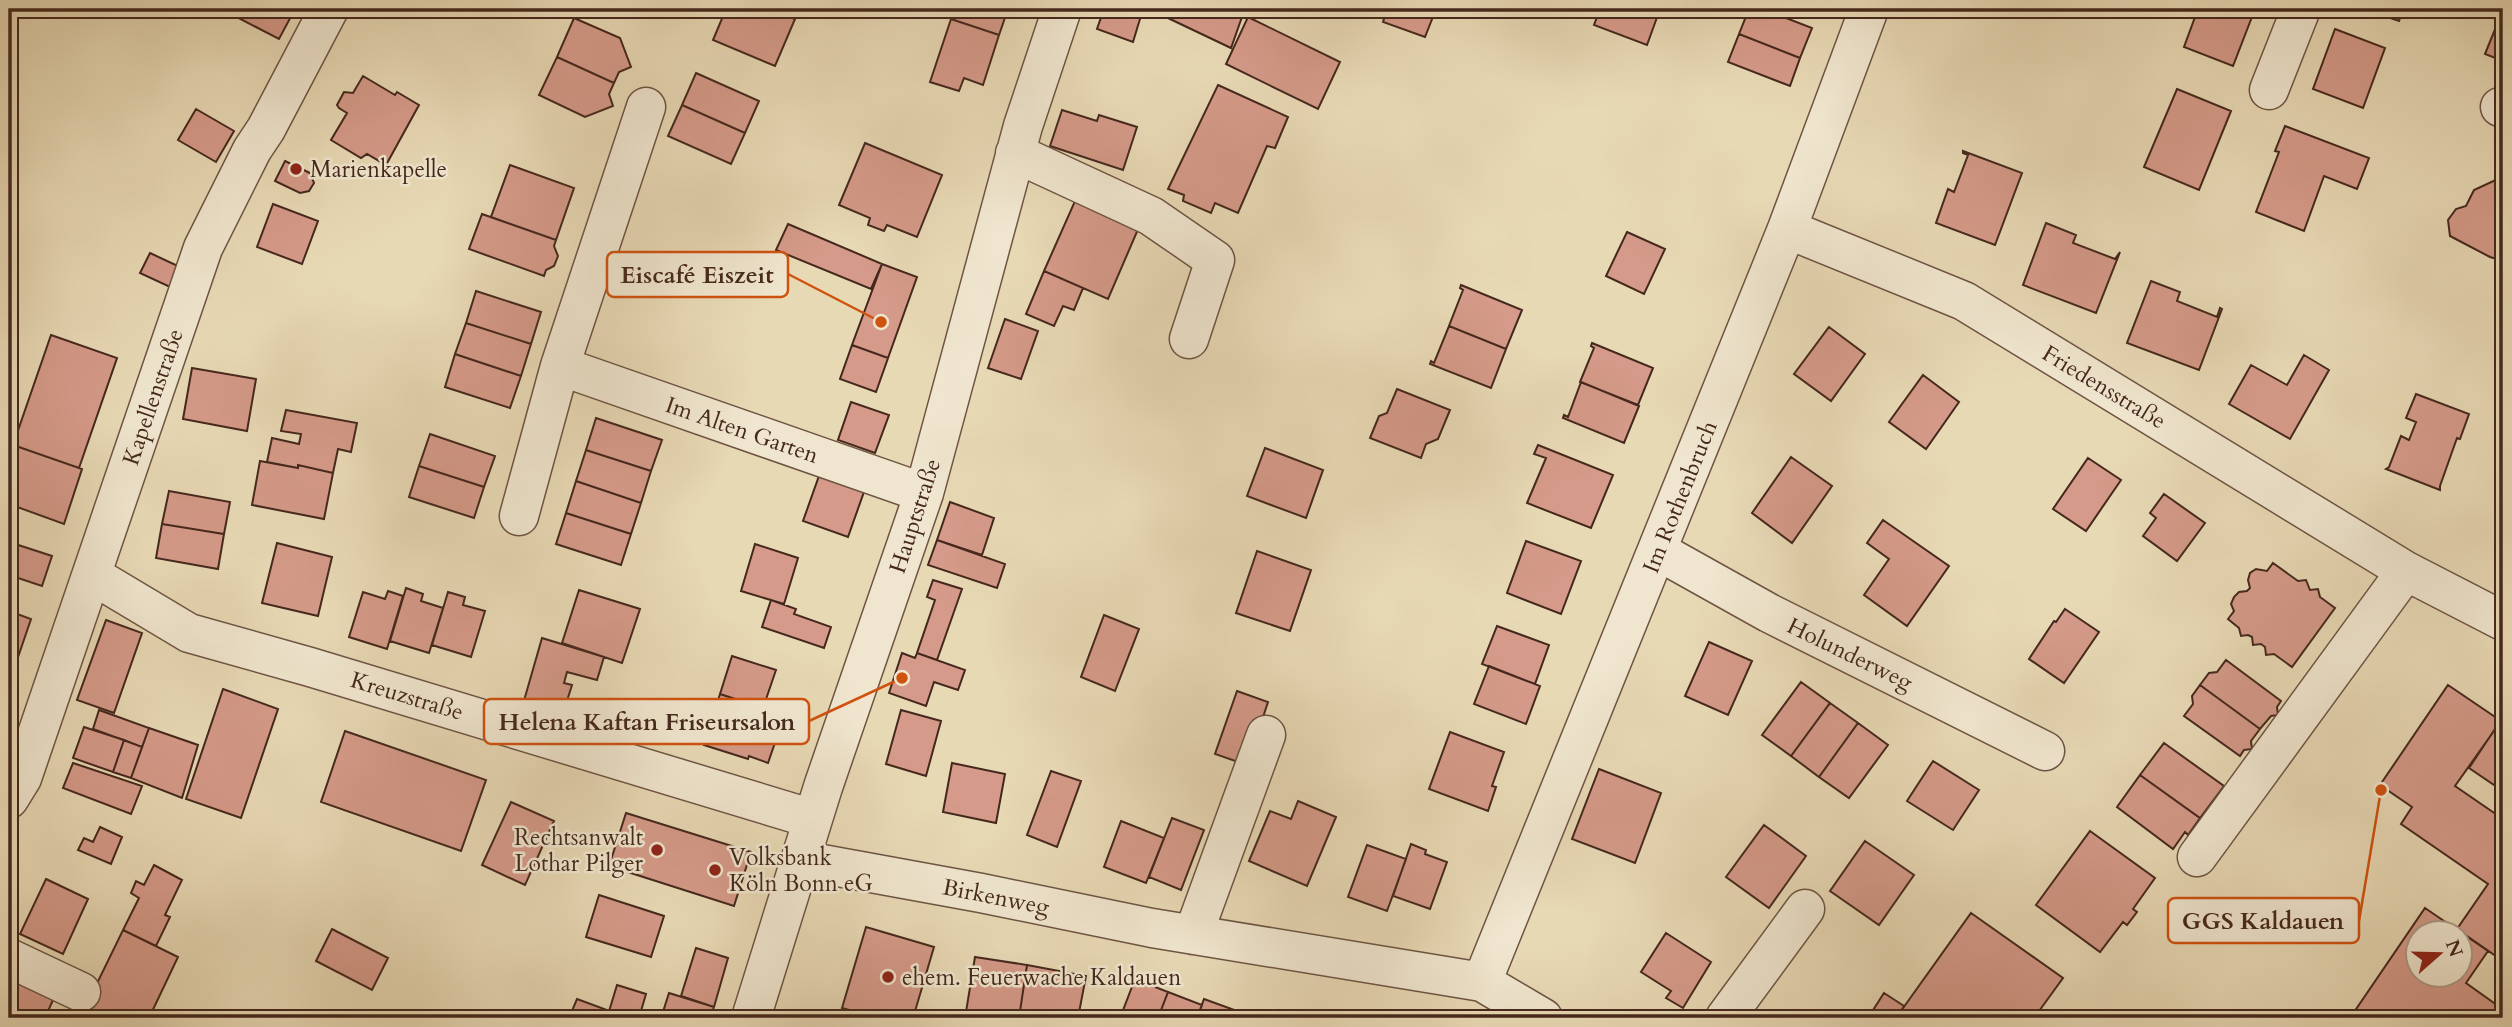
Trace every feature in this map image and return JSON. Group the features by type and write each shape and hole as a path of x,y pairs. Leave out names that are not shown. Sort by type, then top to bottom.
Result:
{"street":[{"name":"Kapellenstraße","path":"9,799 22,778 203,248 252,149 266,129 329,9"},
{"name":"Hauptstraße","path":"751,1018 813,820 925,493 1015,153 1062,9"},
{"name":"Im Rothenbruch","path":"1482,982 1787,229 1869,9"},
{"path":"2269,90 2301,9"},
{"path":"519,516 560,366 646,107"},
{"path":"1015,153 1151,216 1215,260 1189,339"},
{"name":"Friedensstraße","path":"1787,229 1964,301 2406,571 2503,621"},
{"name":"Im Alten Garten","path":"560,366 925,493"},
{"name":"Holunderweg","path":"1658,551 1769,613 2045,751"},
{"path":"2197,858 2406,571"},
{"name":"Kreuzstraße","path":"93,575 189,633 813,820"},
{"path":"1193,935 1266,735"},
{"name":"Birkenweg","path":"800,860 1193,935 1482,982 1543,1018"},
{"path":"1725,1018 1805,909"},
{"path":"9,958 81,992"}],"building":[{"path":"231,9 295,9 279,39 229,13"},
{"path":"726,9 770,9 795,19 775,66 713,40"},
{"path":"954,9 1008,9 999,35 951,19"},
{"path":"1104,9 1143,9 1133,42 1097,29"},
{"path":"1149,9 1233,9 1243,14 1231,48"},
{"path":"1387,9 1436,9 1425,37 1383,22"},
{"path":"1600,9 1660,9 1647,45 1594,25"},
{"path":"1749,9 1763,9 1812,28 1800,58 1739,34"},
{"path":"2198,9 2255,9 2233,66 2184,47"},
{"path":"2364,9 2403,9 2399,21"},
{"path":"2500,9 2503,9 2503,61 2485,54 2502,12"},
{"path":"1248,17 1340,62 1318,109 1226,64"},
{"path":"574,18 620,38 631,67 619,72 614,83 557,57"},
{"path":"951,19 999,35 983,85 964,78 959,91 930,82"},
{"path":"2335,29 2385,48 2363,108 2313,89"},
{"path":"1739,34 1800,58 1790,86 1728,62"},
{"path":"557,57 614,83 609,94 613,106 585,117 539,95"},
{"path":"696,73 759,101 745,133 682,105"},
{"path":"363,76 395,95 397,92 419,105 386,165 367,154 361,158 331,140 347,113 337,105 344,92 353,93"},
{"path":"1218,85 1288,117 1275,148 1267,146 1238,213 1215,203 1211,213 1183,201 1184,195 1168,189"},
{"path":"2177,89 2231,111 2199,190 2144,167"},
{"path":"682,105 745,133 731,164 668,136"},
{"path":"196,109 234,131 216,162 178,140"},
{"path":"1062,110 1097,121 1099,115 1137,127 1123,170 1050,146"},
{"path":"2285,126 2369,158 2357,189 2324,176 2304,231 2256,212 2279,152 2275,151"},
{"path":"865,143 942,175 917,237 887,225 884,231 868,225 870,218 839,205"},
{"path":"1963,151 2022,173 1995,245 1936,223 1948,189 1954,192 1968,155"},
{"path":"285,161 310,173 314,183 309,191 300,193 275,181"},
{"path":"510,165 574,188 556,240 491,217"},
{"path":"2503,177 2503,261 2450,236 2448,220 2456,209 2466,206 2474,190"},
{"path":"1079,192 1142,220 1108,299 1044,271"},
{"path":"273,204 318,221 302,264 257,247"},
{"path":"482,214 556,240 554,246 558,256 554,266 546,270 544,276 469,249"},
{"path":"2046,223 2076,235 2073,243 2115,259 2120,252 2096,313 2023,285"},
{"path":"788,224 882,264 871,289 776,250"},
{"path":"1627,232 1665,249 1644,294 1606,276"},
{"path":"150,253 180,267 170,287 140,273"},
{"path":"882,264 917,277 888,358 852,345"},
{"path":"1044,271 1083,288 1074,310 1063,306 1054,326 1026,314"},
{"path":"2151,281 2180,292 2177,301 2217,317 2220,308 2222,309 2199,370 2127,343"},
{"path":"1461,285 1522,310 1506,349 1449,326 1463,290"},
{"path":"476,291 541,312 531,344 466,323"},
{"path":"1005,319 1038,331 1021,379 988,368"},
{"path":"466,323 531,344 521,376 455,354"},
{"path":"1449,326 1506,349 1491,388 1430,364 1431,361 1434,363"},
{"path":"1829,327 1865,354 1831,401 1794,374"},
{"path":"51,335 117,358 79,468 13,445"},
{"path":"1592,343 1653,368 1638,405 1580,382 1594,348"},
{"path":"852,345 888,358 876,392 840,379"},
{"path":"455,354 521,376 510,408 445,387"},
{"path":"2304,355 2329,370 2290,439 2229,404 2251,365 2287,385"},
{"path":"192,368 256,379 247,431 183,419"},
{"path":"1923,375 1959,402 1926,449 1889,422"},
{"path":"1581,382 1639,406 1624,443 1563,418 1564,415 1568,417"},
{"path":"1397,389 1450,410 1438,439 1426,444 1421,458 1370,438 1379,416 1387,413"},
{"path":"2416,394 2469,414 2460,439 2457,438 2440,490 2386,469 2401,436 2409,440 2416,422 2406,418"},
{"path":"851,402 889,415 875,453 838,440"},
{"path":"286,410 357,423 351,452 338,449 333,473 298,465 298,468 267,462 272,438 299,444 301,434 281,431"},
{"path":"596,418 662,440 651,471 586,450"},
{"path":"430,434 495,456 484,487 419,466"},
{"path":"1538,445 1613,475 1591,528 1527,503 1546,458 1534,454"},
{"path":"16,446 82,469 64,524 9,504 9,466"},
{"path":"1265,448 1323,470 1306,518 1247,496"},
{"path":"586,450 651,471 641,503 576,481"},
{"path":"1791,457 1832,486 1792,543 1752,513"},
{"path":"2088,458 2121,480 2086,531 2053,509"},
{"path":"260,461 298,468 298,465 333,473 324,519 252,505"},
{"path":"419,466 484,487 474,518 409,497"},
{"path":"820,473 865,489 848,537 803,521"},
{"path":"576,481 641,503 631,534 566,513"},
{"path":"169,491 230,502 224,534 162,524"},
{"path":"2164,494 2205,523 2177,561 2143,536 2156,518 2150,513"},
{"path":"950,502 994,518 982,555 937,540"},
{"path":"566,513 631,534 621,565 556,544"},
{"path":"1883,520 1949,566 1907,626 1864,595 1889,559 1867,543"},
{"path":"162,524 224,534 218,569 156,558"},
{"path":"937,540 1005,564 997,588 928,565"},
{"path":"1526,541 1581,561 1561,614 1507,593"},
{"path":"9,542 52,556 42,586 9,575"},
{"path":"277,543 332,557 318,616 262,603"},
{"path":"755,544 798,558 784,604 741,591"},
{"path":"1257,551 1311,570 1290,631 1236,613"},
{"path":"2273,563 2298,581 2306,580 2310,590 2318,589 2320,597 2335,608 2292,667 2274,654 2266,655 2265,647 2261,644 2253,645 2252,637 2248,635 2241,636 2239,628 2228,619 2234,611 2231,604 2234,597 2250,588 2250,573 2256,569 2267,571"},
{"path":"933,580 962,589 937,660 917,653 935,600 927,597"},
{"path":"406,588 423,594 421,601 443,608 429,653 390,641"},
{"path":"579,590 640,609 622,663 562,643"},
{"path":"388,591 403,596 387,649 349,637 363,592 385,599"},
{"path":"448,592 465,597 463,605 485,611 471,657 432,645"},
{"path":"771,600 796,609 794,614 831,627 824,648 762,627"},
{"path":"2065,609 2099,632 2064,683 2029,659"},
{"path":"9,611 31,619 15,666 9,664"},
{"path":"1104,615 1139,629 1115,691 1081,677"},
{"path":"106,620 142,633 114,713 77,700"},
{"path":"1497,626 1549,645 1535,684 1482,664"},
{"path":"542,638 604,657 597,680 567,672 564,683 572,685 566,704 558,702 552,727 519,718"},
{"path":"1709,642 1752,661 1728,715 1685,696"},
{"path":"902,653 915,658 917,653 965,670 958,690 934,682 926,706 889,693"},
{"path":"732,656 776,670 763,708 720,694"},
{"path":"2226,660 2281,701 2277,707 2278,715 2271,716 2260,729 2200,685 2209,673 2217,672"},
{"path":"1489,666 1540,686 1526,724 1474,704"},
{"path":"1801,682 1830,703 1791,756 1762,735"},
{"path":"2200,685 2260,729 2251,741 2252,749 2244,750 2240,756 2184,716 2193,704 2192,696"},
{"path":"2448,685 2501,721 2455,786 2503,819 2503,961 2474,941 2474,918 2465,918 2488,884 2401,824 2412,807 2380,785"},
{"path":"223,689 278,709 241,818 186,799"},
{"path":"1237,691 1268,702 1247,765 1215,754"},
{"path":"720,694 763,708 758,725 779,731 768,763 704,745"},
{"path":"1830,703 1858,723 1819,777 1791,756"},
{"path":"99,710 149,728 142,747 93,729"},
{"path":"901,710 941,721 926,776 886,764"},
{"path":"2503,717 2503,791 2469,768"},
{"path":"1858,723 1888,745 1849,798 1819,777"},
{"path":"84,727 124,740 113,772 73,758"},
{"path":"149,728 198,745 182,798 131,778"},
{"path":"345,731 486,780 461,851 321,802"},
{"path":"1450,732 1504,752 1492,786 1496,787 1488,811 1429,789"},
{"path":"124,740 142,747 131,778 113,772"},
{"path":"2164,743 2224,786 2200,818 2140,775"},
{"path":"1933,761 1979,790 1953,830 1907,801"},
{"path":"73,763 142,786 131,814 63,788"},
{"path":"952,763 1005,774 996,823 943,812"},
{"path":"1599,769 1661,793 1635,863 1572,839"},
{"path":"1051,771 1081,781 1057,847 1027,835"},
{"path":"2140,775 2200,818 2188,835 2185,832 2173,849 2117,807"},
{"path":"1298,801 1336,817 1307,886 1249,861 1270,811 1291,819"},
{"path":"511,802 554,821 525,885 482,865"},
{"path":"626,813 751,852 734,906 609,866"},
{"path":"1172,818 1204,830 1181,890 1149,877"},
{"path":"1121,821 1164,838 1146,883 1104,867"},
{"path":"1764,825 1806,856 1769,908 1726,877"},
{"path":"100,827 122,837 111,864 78,850 84,838 93,842"},
{"path":"2090,831 2155,878 2133,909 2137,912 2127,925 2123,922 2100,952 2036,905"},
{"path":"1865,841 1914,875 1879,925 1830,891"},
{"path":"1411,844 1426,850 1425,854 1447,862 1430,909 1393,896"},
{"path":"1367,845 1406,859 1387,911 1348,897"},
{"path":"154,865 182,880 165,915 170,917 156,946 123,930 139,898 131,893 136,881 144,885"},
{"path":"46,879 88,899 63,954 20,934"},
{"path":"599,895 664,916 651,957 586,937"},
{"path":"2425,908 2440,918 2418,918"},
{"path":"1971,913 2063,978 2034,1018 1896,1018"},
{"name":"ehem. Feuerwache Kaldauen","path":"866,927 934,947 913,1018 878,1018 842,1008"},
{"path":"332,929 388,958 372,990 316,961"},
{"path":"123,930 178,957 149,1018 95,1018 83,1012"},
{"path":"1666,933 1711,962 1683,1008 1666,998 1671,991 1641,972"},
{"path":"2404,939 2404,988 2473,988 2501,1008 2494,1018 2350,1018"},
{"path":"2474,941 2488,951 2474,971"},
{"path":"696,948 728,958 714,1007 681,996"},
{"path":"975,957 1027,965 1019,1018 965,1018"},
{"path":"1027,965 1086,976 1078,1018 1019,1018"},
{"path":"9,969 57,991 45,1018 9,1018"},
{"path":"1135,979 1168,992 1158,1018 1120,1018"},
{"path":"617,985 646,994 639,1018 607,1018"},
{"path":"1168,992 1202,1005 1197,1018 1158,1018"},
{"path":"669,993 714,1007 710,1018 661,1018"},
{"path":"1884,993 1904,1006 1896,1018 1868,1018"},
{"path":"577,999 607,1010 604,1018 569,1018"},
{"path":"1204,999 1240,1012 1237,1018 1197,1018"},
{"path":"1280,1010 1300,1018 1277,1018"}],"place":[{"name":"Marienkapelle","path":"296,169"},
{"name":"Eiscafé Eiszeit","path":"881,322"},
{"name":"Helena Kaftan Friseursalon","path":"902,678"},
{"name":"GGS Kaldauen","path":"2381,790"},
{"name":"Rechtsanwalt Lothar Pilger","path":"657,850"},
{"name":"Volksbank Köln Bonn eG","path":"715,870"},
{"name":"ehem. Feuerwache Kaldauen","path":"888,977"}]}
